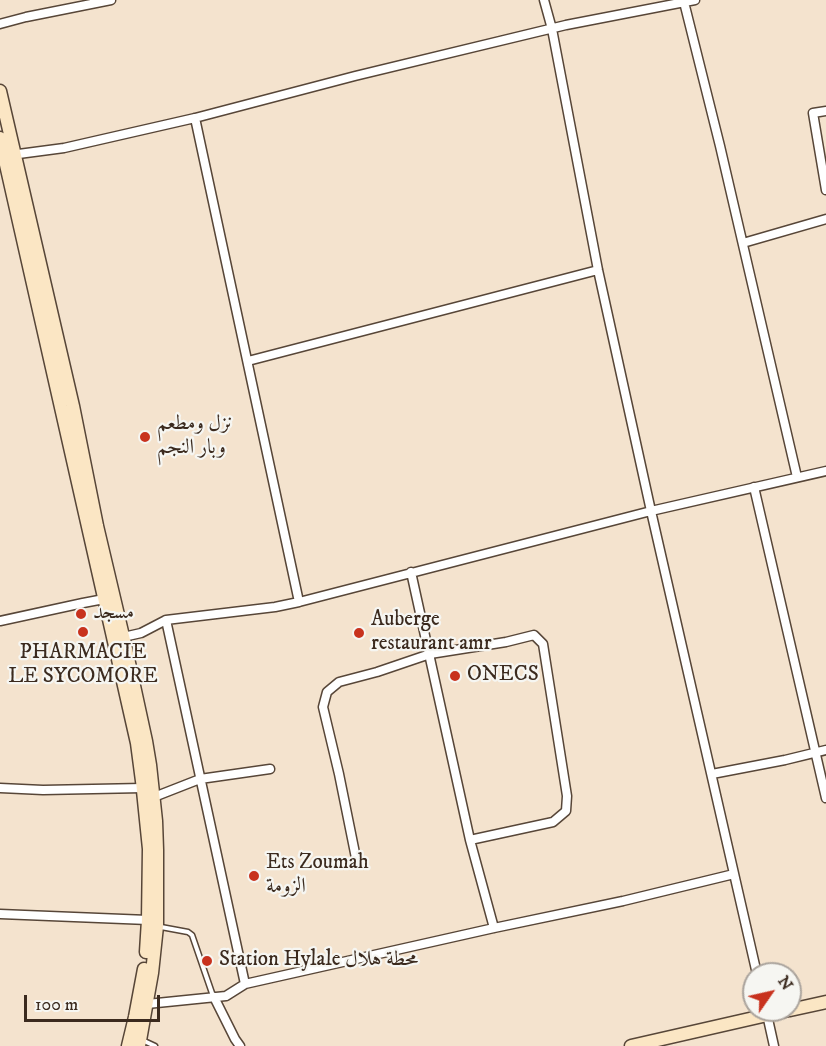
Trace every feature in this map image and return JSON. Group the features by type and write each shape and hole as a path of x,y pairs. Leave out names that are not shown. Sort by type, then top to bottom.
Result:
{"main road":[{"path":"0,91 9,155 104,599 118,639 146,741 154,797 158,868 145,962 140,1042"},
{"path":"0,138 9,155 73,406 97,526 137,742 149,849 152,923"},
{"path":"802,1007 826,1002"},
{"path":"128,1046 143,1003"},
{"path":"631,1046 742,1018"}],"street":[{"path":"0,24 111,0"},
{"path":"544,0 552,29 598,270 754,962"},
{"path":"9,155 64,148 195,118 355,75 598,18 694,0"},
{"path":"684,2 797,477"},
{"path":"826,111 813,113 826,190"},
{"path":"195,118 299,602"},
{"path":"743,243 826,219"},
{"path":"248,361 598,270"},
{"path":"118,639 141,633 166,620 299,602 651,511 826,471"},
{"path":"754,487 826,798"},
{"path":"411,573 470,840 494,928"},
{"path":"0,620 104,599"},
{"path":"166,620 245,984"},
{"path":"357,863 323,707 327,692 339,682 430,654 506,642 534,635 543,644 567,796 566,811 553,822 470,840"},
{"path":"712,774 826,750"},
{"path":"154,797 200,779 270,769"},
{"path":"0,788 43,790 143,788"},
{"path":"143,1003 226,996 245,984 623,901 734,874"},
{"path":"0,914 152,923"},
{"path":"214,997 240,1046"},
{"path":"768,1022 774,1046"}],"lane":[{"path":"152,923 192,935 214,997"},
{"path":"140,1042 155,1046"}],"place":[{"name":"نزل ومطعم وبار النجم","path":"145,437"},
{"name":"مسجد","path":"81,614"},
{"name":"PHARMACIE LE SYCOMORE","path":"83,632"},
{"name":"Auberge restaurant amr","path":"359,633"},
{"name":"ONECS","path":"455,676"},
{"name":"Ets Zoumah الزومة","path":"254,876"},
{"name":"Station Hylale محطة هلال","path":"207,961"}]}
